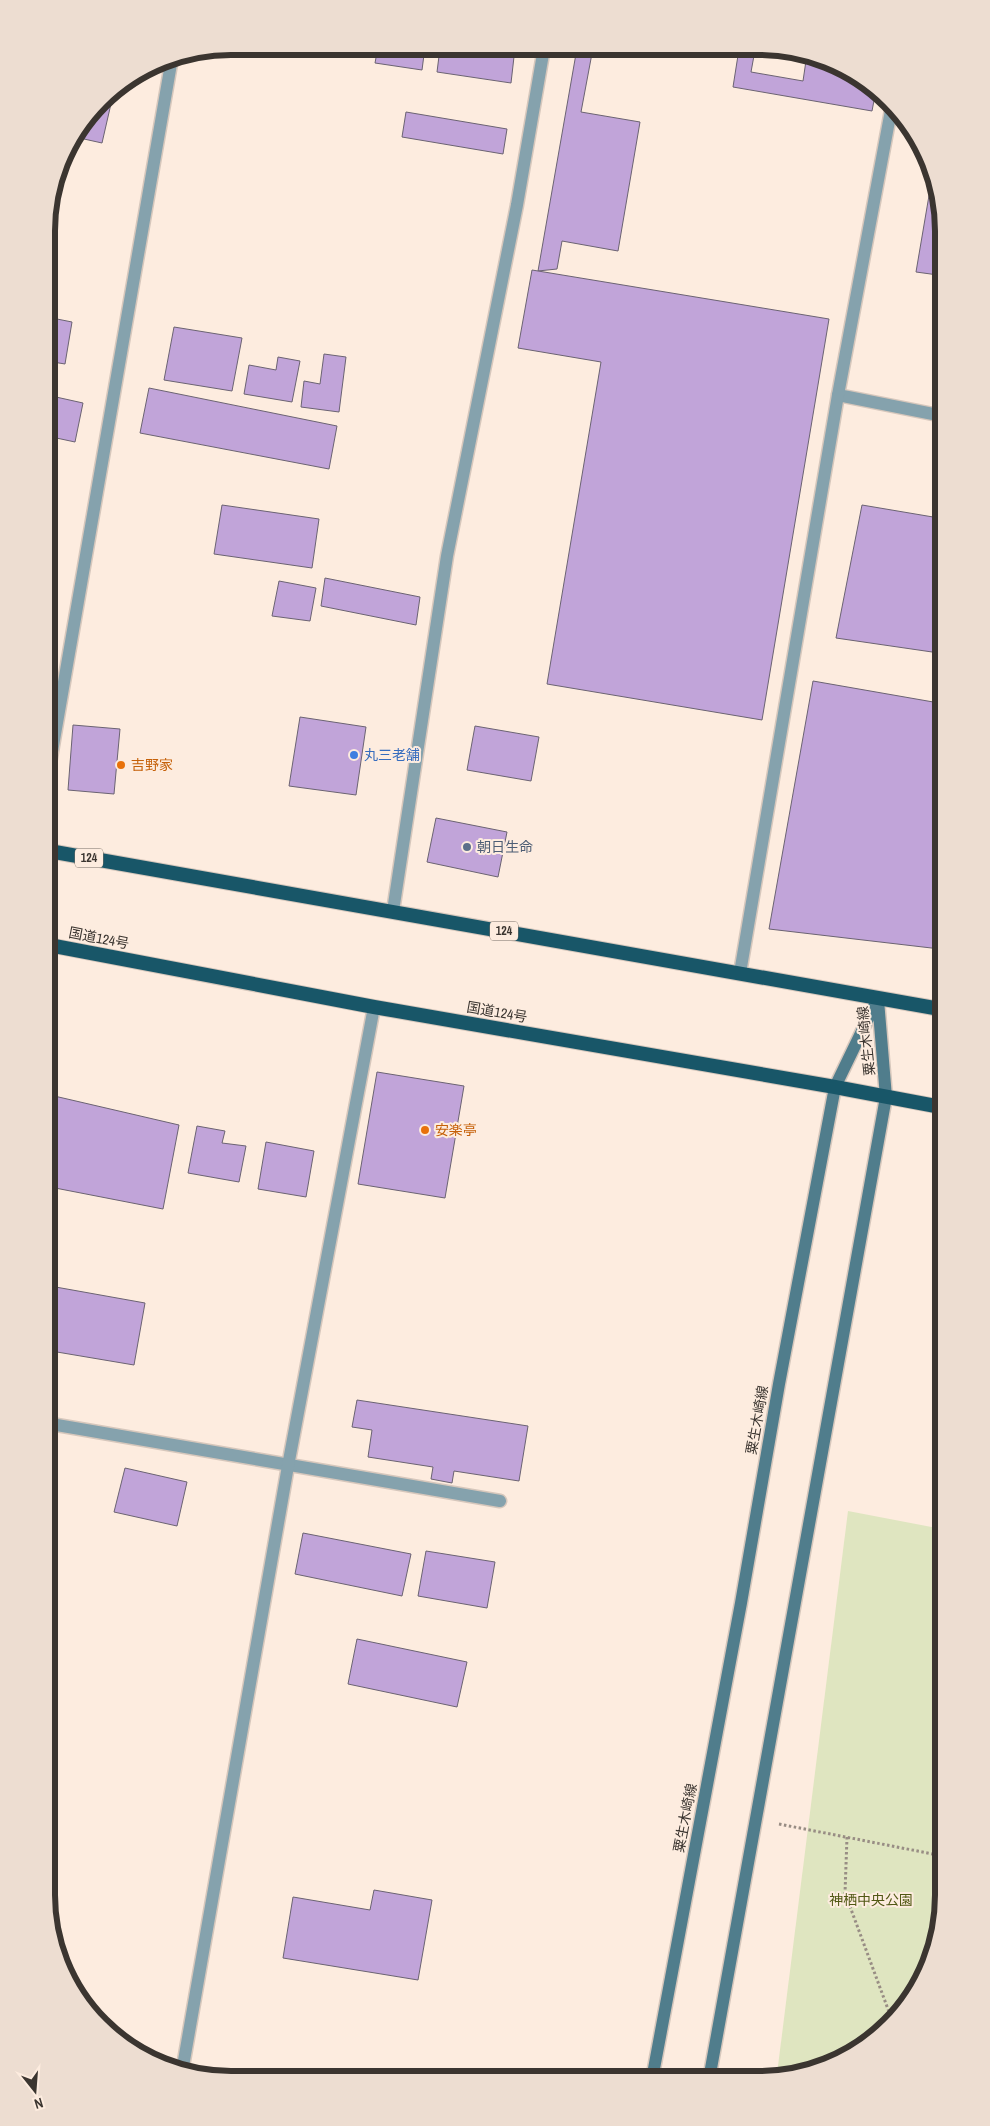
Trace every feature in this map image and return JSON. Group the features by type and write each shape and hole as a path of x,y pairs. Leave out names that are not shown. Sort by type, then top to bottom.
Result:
{"highway":[{"name":"124","path":"55,852 935,1008"},
{"name":"国道124号","path":"55,946 374,1006 935,1106"}],"main road":[{"name":"粟生木崎線","path":"654,2071 737,1622 780,1375 835,1087 878,998"},
{"name":"粟生木崎線","path":"711,2071 886,1097 878,998"}],"street":[{"path":"393,912 447,556 516,205 543,55"},
{"path":"55,734 171,65"},
{"path":"740,974 838,395 890,114"},
{"path":"838,395 935,414"},
{"path":"183,2065 288,1466 374,1006"},
{"path":"55,1425 500,1501"}],"path":[{"path":"756,1820 935,1854"},
{"path":"847,1837 845,1893 889,2013"}],"green space":[{"name":"神栖中央公園","path":"848,1511 935,1528 935,1907 926,1952 917,1973 899,2002 866,2035 837,2053 816,2062 778,2070"}],"building":[{"path":"376,55 424,55 422,70 375,63"},
{"path":"439,55 514,55 511,83 437,72"},
{"path":"576,55 592,55 581,112 640,122 618,251 562,241 557,269 538,271"},
{"path":"738,55 754,55 751,72 803,81 806,61 837,73 874,98 872,111 733,87"},
{"path":"111,103 102,143 82,138 91,124"},
{"path":"406,112 507,129 503,154 402,137"},
{"path":"930,189 935,219 935,275 916,272"},
{"path":"532,270 829,319 762,720 547,684 601,362 518,348"},
{"path":"55,319 72,322 65,364 55,362"},
{"path":"174,327 242,338 232,391 164,380"},
{"path":"324,354 346,357 339,412 301,407 304,381 320,384"},
{"path":"278,357 300,361 292,402 244,394 249,365 276,370"},
{"path":"149,388 337,426 329,469 140,433"},
{"path":"55,397 83,403 75,442 55,438"},
{"path":"222,505 319,519 312,568 214,554"},
{"path":"862,505 935,517 935,652 836,638"},
{"path":"325,578 420,597 416,625 321,606"},
{"path":"279,581 316,588 310,621 272,616"},
{"path":"813,681 935,702 935,948 769,929"},
{"path":"300,717 366,727 356,795 289,786"},
{"path":"73,725 120,729 114,794 68,790"},
{"path":"475,726 539,737 531,781 467,770"},
{"name":"朝日生命","path":"436,818 507,832 498,877 427,862"},
{"path":"377,1072 464,1086 445,1198 358,1184"},
{"path":"55,1096 179,1125 163,1209 55,1188"},
{"path":"197,1126 225,1131 222,1143 246,1146 239,1182 188,1173"},
{"path":"266,1142 314,1151 306,1197 258,1189"},
{"path":"55,1287 145,1303 134,1365 55,1352"},
{"path":"357,1400 528,1426 519,1481 454,1471 452,1483 431,1479 433,1467 368,1457 372,1430 352,1427"},
{"path":"125,1468 187,1482 177,1526 114,1512"},
{"path":"303,1533 411,1554 402,1596 295,1574"},
{"path":"426,1551 495,1562 487,1608 418,1596"},
{"path":"357,1639 467,1662 457,1707 348,1684"},
{"path":"374,1890 432,1900 418,1980 283,1958 293,1897 370,1910"}],"place":[{"name":"丸三老舗","path":"354,755"},
{"name":"吉野家","path":"121,765"},
{"name":"朝日生命","path":"467,847"},
{"name":"安楽亭","path":"425,1130"}]}
